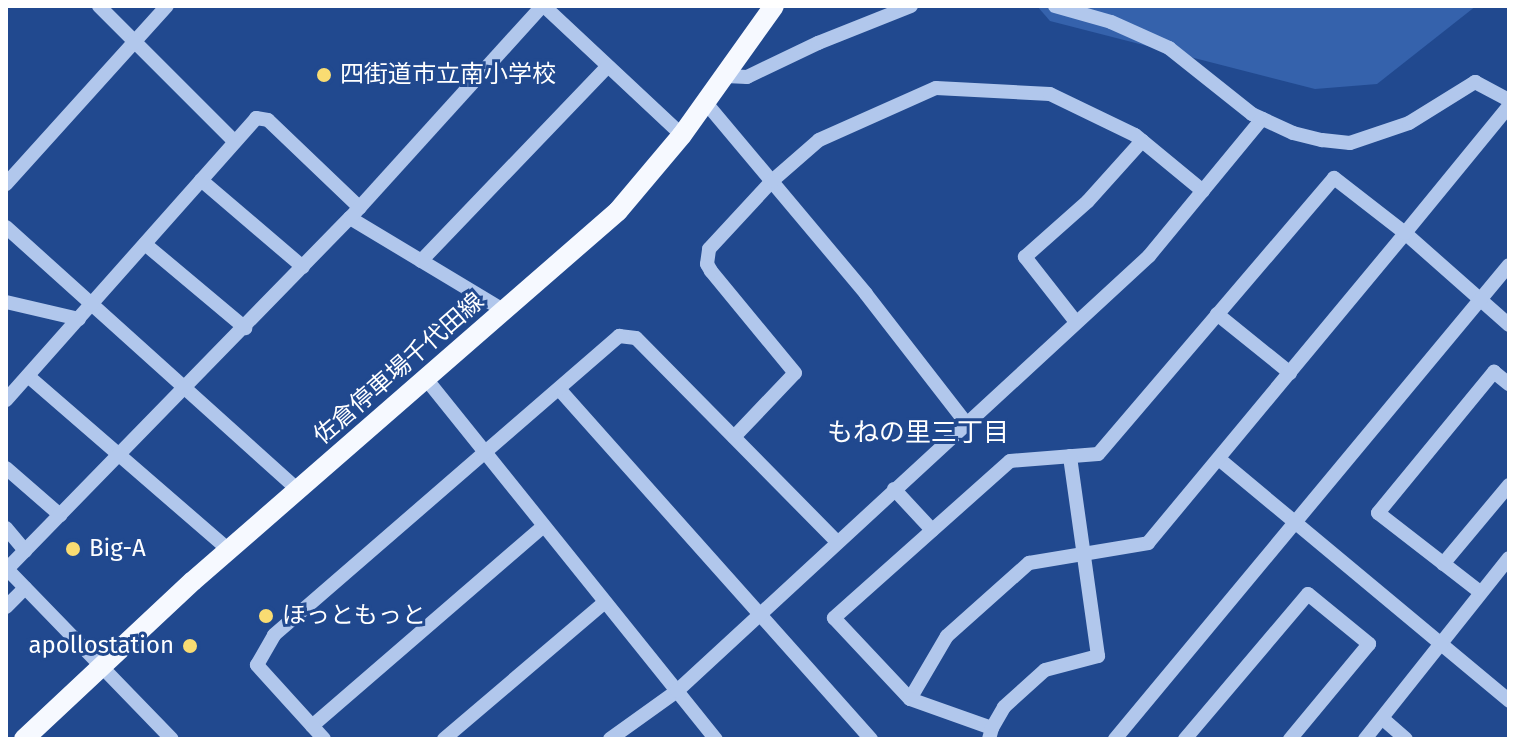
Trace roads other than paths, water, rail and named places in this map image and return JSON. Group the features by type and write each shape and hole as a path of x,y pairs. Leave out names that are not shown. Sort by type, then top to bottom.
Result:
{"main road":[{"name":"佐倉停車場千代田線","path":"24,739 230,551 618,211 682,135 774,6"}],"street":[{"path":"99,6 235,142"},
{"path":"6,184 167,6"},
{"path":"172,739 6,569 186,389 355,213 543,6 682,135"},
{"path":"726,76 747,77 818,43 911,6"},
{"path":"910,699 947,636 1029,563 1148,543 1509,103 1475,82 1409,123 1350,143 1293,133 1262,119 1169,48 1111,22 1063,7"},
{"path":"421,261 607,67"},
{"path":"734,437 795,373 711,271 707,256 709,249 772,181 819,140 936,88 1050,94 1142,141 1203,191"},
{"path":"706,103 966,423"},
{"path":"6,400 256,118 268,120 355,213 421,261 505,311"},
{"path":"610,739 677,691 1149,256 1262,119"},
{"path":"1076,322 1025,257 1088,201 1142,141"},
{"path":"1070,456 1098,656 1045,670 1004,707 990,733 910,699 834,618 1010,461 1070,456 1098,454 1334,178 1405,233 1509,325"},
{"path":"201,180 303,267"},
{"path":"6,227 299,491"},
{"path":"145,244 245,328"},
{"path":"1115,739 1509,265"},
{"path":"6,302 79,319"},
{"path":"1217,314 1290,373"},
{"path":"324,739 257,665 274,635 619,336 630,335 837,542"},
{"path":"1480,592 1378,513 1494,372 1509,384"},
{"path":"28,376 230,551"},
{"path":"427,380 716,739"},
{"path":"559,389 871,739"},
{"path":"1219,459 1509,700"},
{"path":"6,468 60,515"},
{"path":"1443,564 1509,485"},
{"path":"894,489 932,530"},
{"path":"312,726 544,526"},
{"path":"6,528 25,551"},
{"path":"1365,739 1509,558"},
{"path":"6,607 25,588"},
{"path":"1185,739 1308,594 1369,644 1290,739"},
{"path":"444,739 605,602"},
{"path":"1383,719 1406,739"}],"place":[{"name":"四街道市立南小学校","path":"324,75"},
{"name":"Big-A","path":"73,549"},
{"name":"ほっともっと","path":"266,616"},
{"name":"apollostation","path":"190,646"}],"district":[{"name":"もねの里三丁目","path":"918,433"}]}
